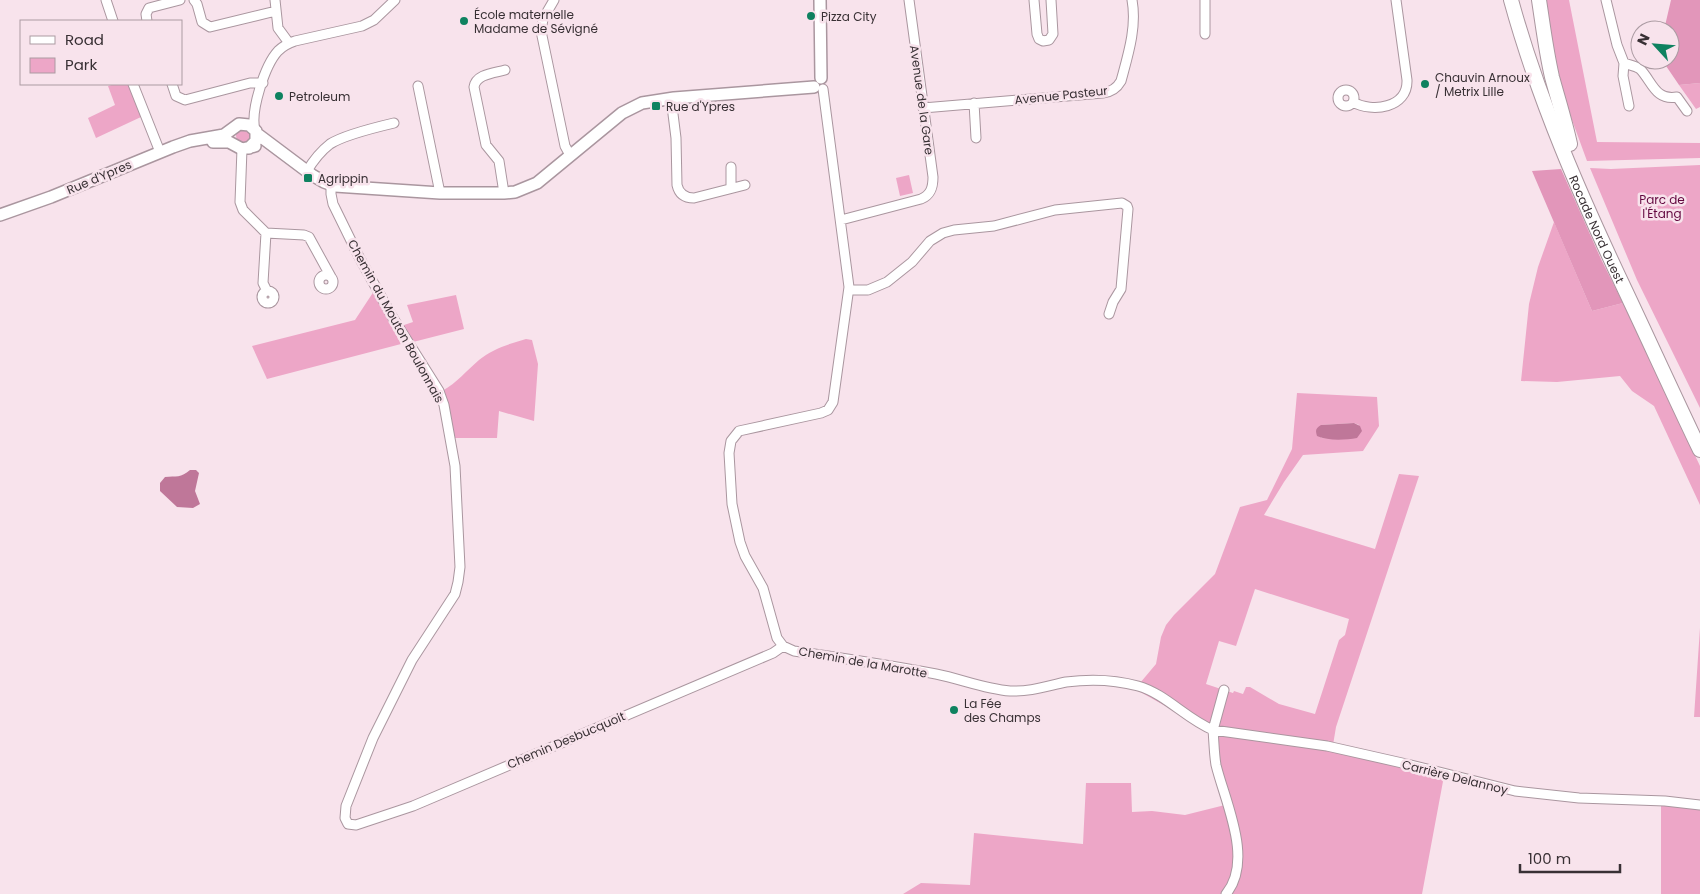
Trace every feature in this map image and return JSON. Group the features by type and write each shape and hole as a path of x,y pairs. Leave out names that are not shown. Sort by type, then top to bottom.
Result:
{"highway":[{"name":"Rocade Nord Ouest","path":"1511,0 1535,80 1568,148"},
{"name":"Rocade Nord Ouest","path":"1520,0 1547,88 1579,179 1700,450"},
{"path":"1539,0 1550,65 1565,122 1568,148"},
{"name":"Rocade Nord Ouest","path":"1579,179 1700,429"}],"main road":[{"path":"819,85 820,0"},
{"name":"Rue d'Ypres","path":"256,131 286,156 331,185 345,188 440,193 504,193 533,185 626,110 642,103 671,98 819,85"},
{"path":"249,125 256,131 256,141 242,147 231,136 238,126 249,125"},
{"name":"Rue d'Ypres","path":"0,213 51,197 176,146 224,134 238,126"},
{"name":"Rue d'Ypres","path":"176,146 220,141 242,147 264,147 286,156"}],"street":[{"path":"106,0 113,20"},
{"path":"147,20 146,14 149,8 180,0"},
{"path":"194,0 202,22 210,27 276,11"},
{"path":"275,0 278,28 290,43"},
{"path":"256,131 253,117 254,107 272,59 278,51 290,43 362,26 374,20 396,0"},
{"path":"554,0 543,19 541,31 565,146 570,155"},
{"name":"Avenue de la Gare","path":"841,220 925,198 932,189 933,182 909,0"},
{"path":"1034,0 1037,37 1043,41 1049,40 1053,34 1051,0"},
{"name":"Avenue Pasteur","path":"923,108 1103,93 1114,89 1121,81 1134,28 1132,0"},
{"path":"1205,0 1205,34"},
{"path":"1353,102 1368,108 1386,106 1397,101 1406,89 1407,80 1396,0"},
{"path":"1606,0 1617,45 1624,63 1622,76 1628,106"},
{"path":"1624,63 1638,68 1656,93 1672,98 1677,97 1687,111"},
{"path":"504,193 499,161 486,145 474,87 475,82 479,78 505,70"},
{"path":"172,85 176,96 185,100 250,83 263,83"},
{"path":"133,85 160,152"},
{"name":"Chemin de la Marotte","path":"819,85 841,220 849,290 836,382 830,407 824,412 812,416 739,431 730,445 729,462 732,504 740,542 745,556 763,588 776,635 783,646 794,651 853,659 936,674 1006,690 1027,691 1068,682 1084,681 1131,685 1150,691 1193,720 1213,730"},
{"path":"418,86 440,193"},
{"path":"671,98 676,138 676,183 679,191 687,197 694,198 745,185"},
{"path":"974,103 976,138"},
{"path":"238,126 254,107"},
{"path":"307,170 333,142 379,126 394,123"},
{"path":"242,147 240,202 243,210 266,233 304,235 309,237 331,277"},
{"path":"731,166 731,188"},
{"name":"Chemin du Mouton Boulonnais","path":"331,185 331,199 359,257 394,318 426,368 443,400 455,466 460,560 455,594 412,660 376,731 349,798 345,811 346,822"},
{"path":"849,290 868,290 882,285 906,268 930,241 943,232 994,226 1055,210 1122,203 1128,209 1121,289 1112,302 1109,314"},
{"path":"266,233 263,283 266,292"},
{"name":"Chemin Desbucquoit","path":"346,822 350,825 356,825 413,806 772,653 783,646"},
{"path":"1224,690 1213,730 1216,764 1232,820 1236,842 1236,872 1232,885 1226,894"},
{"name":"Carrière Delannoy","path":"1213,730 1327,746 1411,765 1515,792 1579,798 1700,804"}],"green space":[{"path":"1545,0 1569,0 1597,142 1700,143 1700,158 1587,161 1561,90"},
{"path":"1700,83 1700,107 1696,109 1679,85"},
{"path":"129,85 141,117 96,138 88,118 115,105 108,86"},
{"path":"244,128 250,130 252,136 250,142 244,144 238,142 236,136 238,130"},
{"name":"Parc de l'Étang","path":"1700,165 1700,408 1637,280 1590,168 1611,169"},
{"path":"909,175 913,193 900,196 896,178"},
{"path":"1554,222 1592,311 1623,303 1700,466 1700,505 1654,406 1632,391 1620,376 1557,382 1521,381 1529,304 1538,267"},
{"path":"374,291 401,344 267,379 252,346 355,320"},
{"path":"456,295 464,329 413,342 401,326 413,322 407,305"},
{"path":"526,339 532,340 538,364 534,421 499,411 497,438 452,438 442,391 489,353"},
{"path":"1297,393 1377,397 1379,426 1363,451 1303,455 1264,515 1375,549 1399,474 1419,476 1336,727 1332,751 1444,776 1422,894 903,894 921,883 970,885 974,833 1083,844 1086,783 1131,783 1132,812 1152,811 1185,815 1225,805 1210,731 1135,689 1156,664 1161,637 1166,625 1215,574 1240,507 1267,500 1292,449","holes":["1354,423 1359,425 1350,439 1321,438 1321,425","1255,589 1349,619 1345,635 1339,640 1315,714 1279,704 1250,687 1246,687 1243,694 1234,691 1233,693 1206,684 1219,641 1236,646"]},
{"path":"1700,628 1700,717 1694,717"},
{"path":"1661,803 1700,806 1700,894 1661,894"}],"shaded area":[{"path":"1671,0 1700,0 1700,83 1679,85 1669,70 1680,70 1680,20 1666,20"},
{"path":"1561,169 1623,303 1592,311 1532,171"},
{"path":"1354,423 1360,426 1362,431 1357,438 1337,440 1317,436 1316,429 1321,425"},
{"path":"190,470 196,470 199,473 195,491 200,504 193,508 177,507 160,491 160,483 165,477 181,475"}],"place":[{"name":"Pizza City","path":"811,16"},
{"name":"École maternelle Madame de Sévigné","path":"464,21"},
{"name":"Chauvin Arnoux / Metrix Lille","path":"1425,84"},
{"name":"Petroleum","path":"279,96"},
{"name":"Rue d'Ypres","path":"656,106"},
{"name":"Agrippin","path":"308,178"},
{"name":"La Fée des Champs","path":"954,710"}]}
